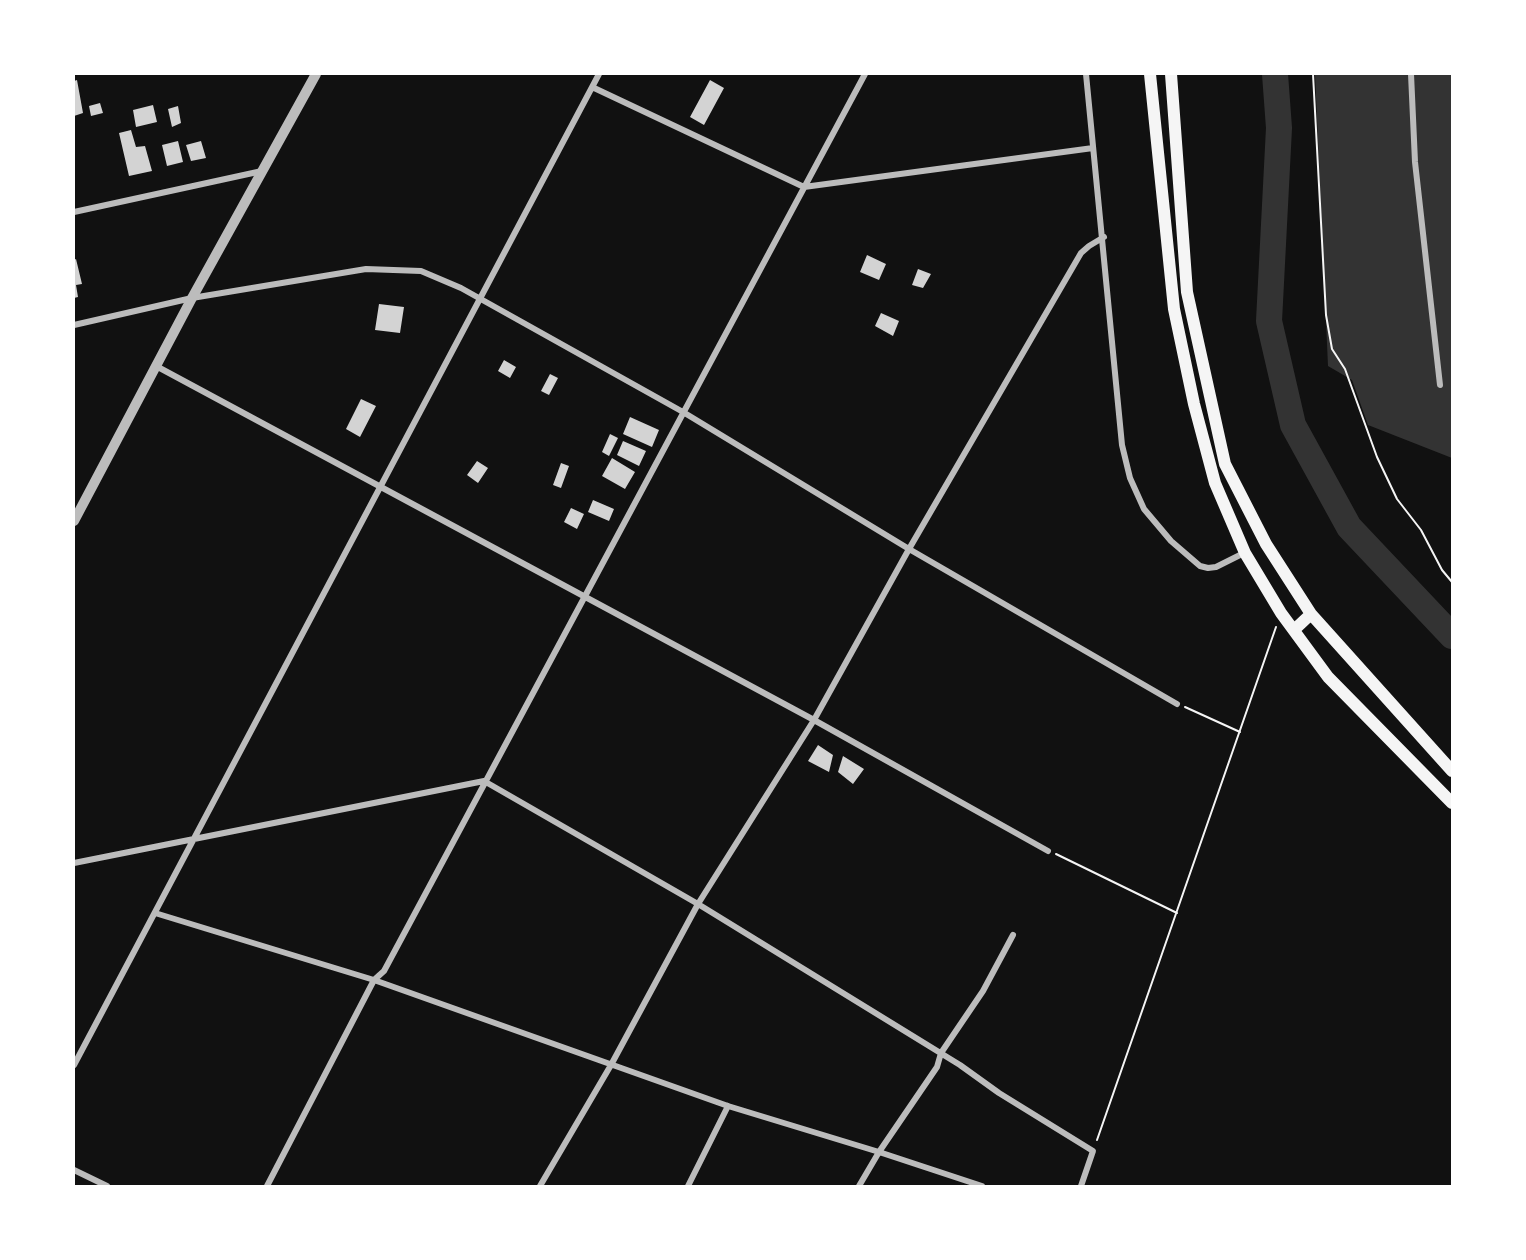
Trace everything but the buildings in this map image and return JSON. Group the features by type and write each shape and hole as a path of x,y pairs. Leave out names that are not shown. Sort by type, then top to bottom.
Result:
{"main road":[{"path":"1150,74 1174,309 1194,404 1215,483 1245,553 1281,613 1328,677 1452,803"},
{"path":"1171,74 1187,292 1225,464 1266,544 1311,614 1452,771"},
{"path":"1165,230 1182,229"},
{"path":"1294,630 1311,614"}],"street":[{"path":"74,521 192,298 316,74"},
{"path":"74,1065 599,74"},
{"path":"267,1186 374,980 384,971 865,74"},
{"path":"1086,74 1104,237 1122,445 1130,478 1144,509 1171,541 1200,566 1216,567 1245,553"},
{"path":"1411,74 1415,162 1440,385"},
{"path":"592,87 804,187 1093,148"},
{"path":"74,212 262,171"},
{"path":"549,1186 541,1184 611,1065 698,903 814,720 909,549 1081,253 1104,237"},
{"path":"74,325 192,298 366,269 421,271 481,298 683,412 909,549 1177,704"},
{"path":"156,366 814,720 1048,851"},
{"path":"74,863 484,781 698,903 941,1053 999,1093 1093,1151 1082,1186"},
{"path":"155,913 374,980 728,1106 982,1186"},
{"path":"859,1186 879,1152 938,1067 941,1053 983,991 1013,935"},
{"path":"688,1186 728,1106"},
{"path":"74,1170 107,1186"}],"path":[{"path":"1313,74 1326,315 1332,349 1345,369 1377,457 1397,499 1421,530 1442,570 1452,582"},
{"path":"1093,1151 1281,613"},
{"path":"1177,704 1240,732"},
{"path":"1048,851 1177,913"}],"shaded area":[{"path":"1315,74 1452,74 1452,458 1368,425 1352,380 1328,366"}],"waterway":[{"path":"1275,74 1279,128 1269,321 1293,425 1349,527 1452,636"}]}
